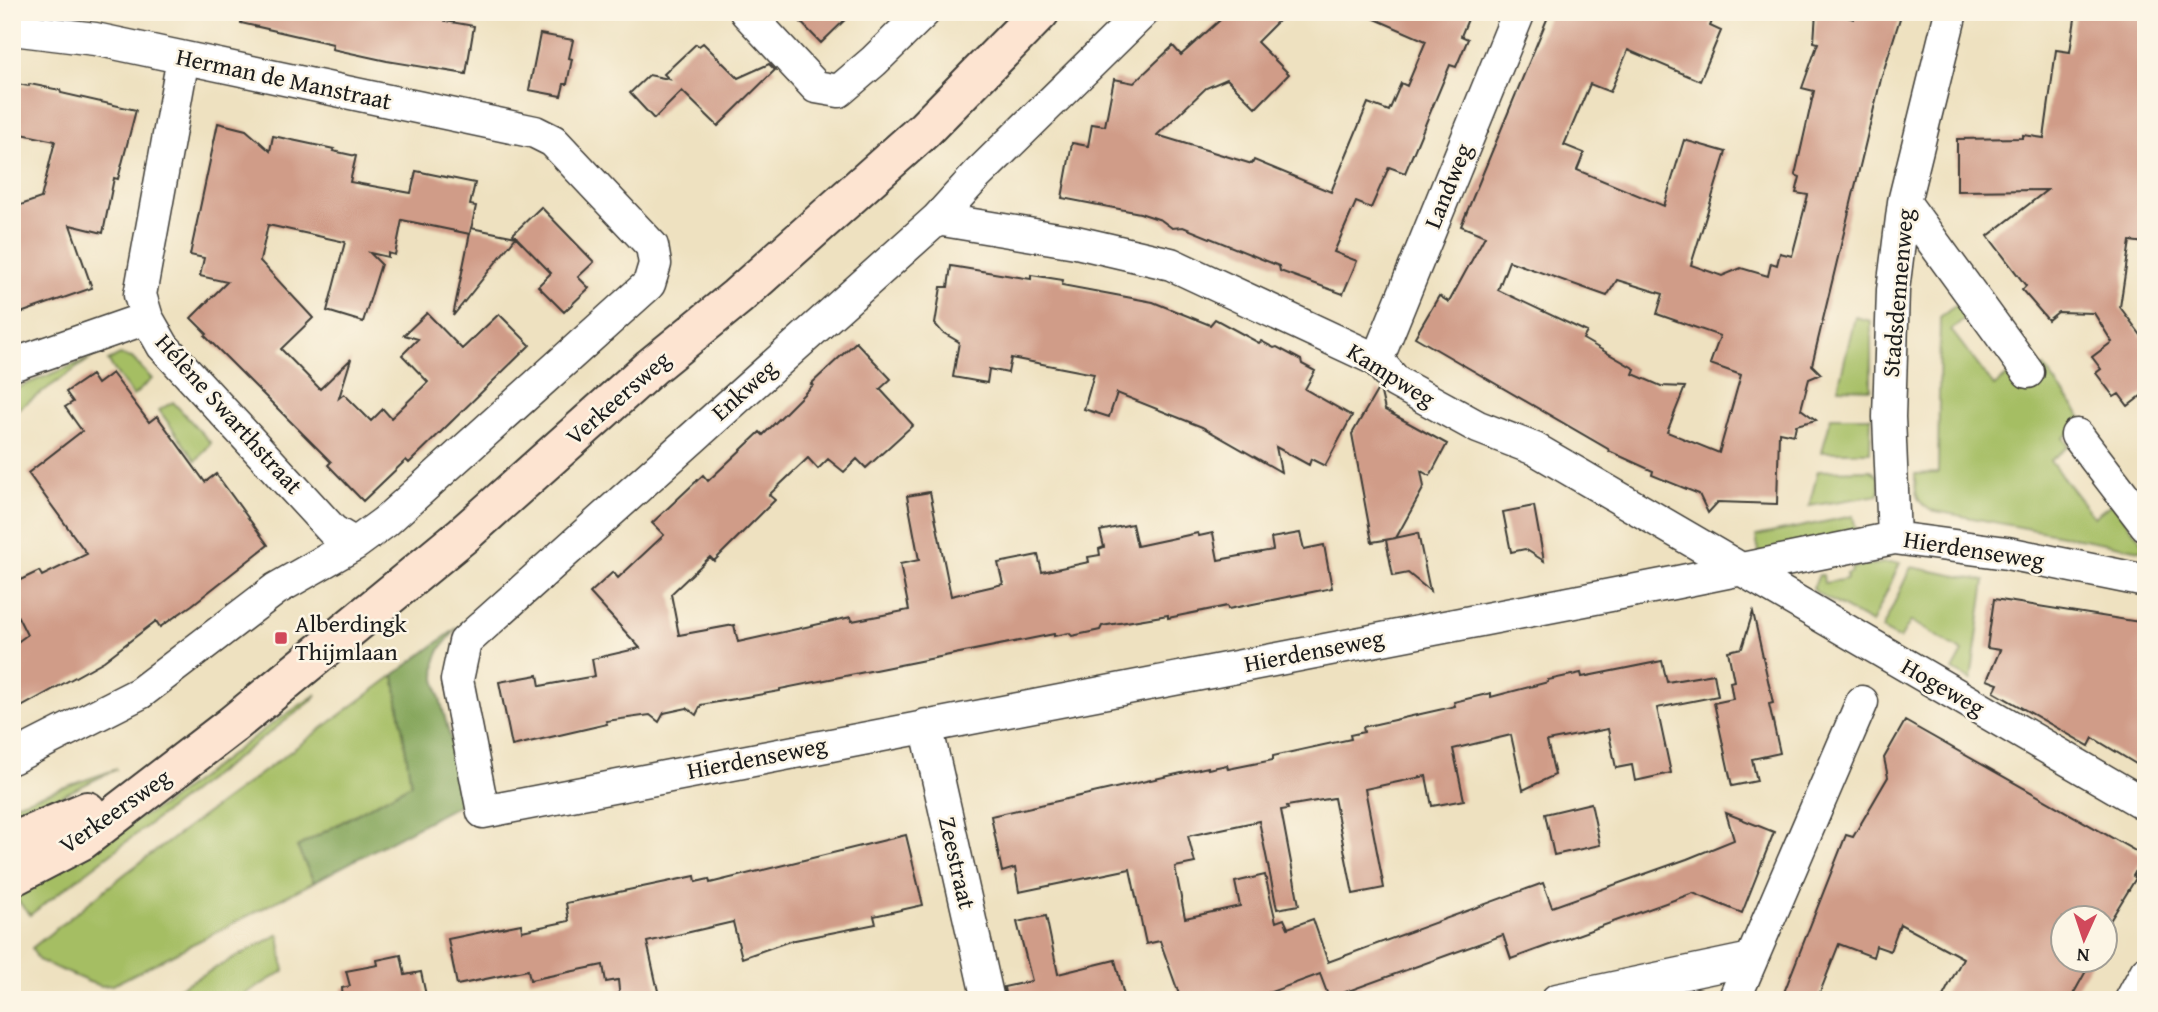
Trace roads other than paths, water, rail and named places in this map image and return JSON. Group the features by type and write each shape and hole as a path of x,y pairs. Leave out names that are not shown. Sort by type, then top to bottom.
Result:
{"main road":[{"name":"Verkeersweg","path":"12,877 80,841 232,725 463,535 651,367 737,297 924,130 1040,12"},
{"name":"Verkeersweg","path":"12,842 69,821 180,765"}],"street":[{"path":"746,12 817,87 839,91 924,12"},
{"name":"Enkweg","path":"483,812 457,680 465,642 937,219 977,175 1143,12"},
{"name":"Landweg","path":"1377,360 1519,12"},
{"name":"Stadsdennenweg","path":"1894,538 1889,417 1893,289 1904,202 1951,12"},
{"name":"Herman de Manstraat","path":"12,29 95,39 535,132 553,141 652,246 655,264 649,284 385,522 355,544"},
{"name":"Hélène Swarthstraat","path":"183,58 141,295 147,318 163,346 333,531 355,544"},
{"path":"1904,202 2028,372"},
{"name":"Kampweg","path":"937,219 1076,243 1171,264 1377,360 1396,382 1478,427 1535,449 1742,569"},
{"path":"12,365 147,318"},
{"path":"2077,435 2146,525"},
{"name":"Hierdenseweg","path":"483,812 1894,538 2007,553 2146,581"},
{"path":"12,758 140,693 276,589 355,544"},
{"name":"Hogeweg","path":"1742,569 2146,804"},
{"path":"1734,1000 1862,702"},
{"name":"Zeestraat","path":"926,725 988,1000"},
{"path":"1557,1000 1751,959"},
{"path":"2131,1000 2146,972"}],"place":[{"name":"Alberdingk Thijmlaan","path":"281,638"}]}
